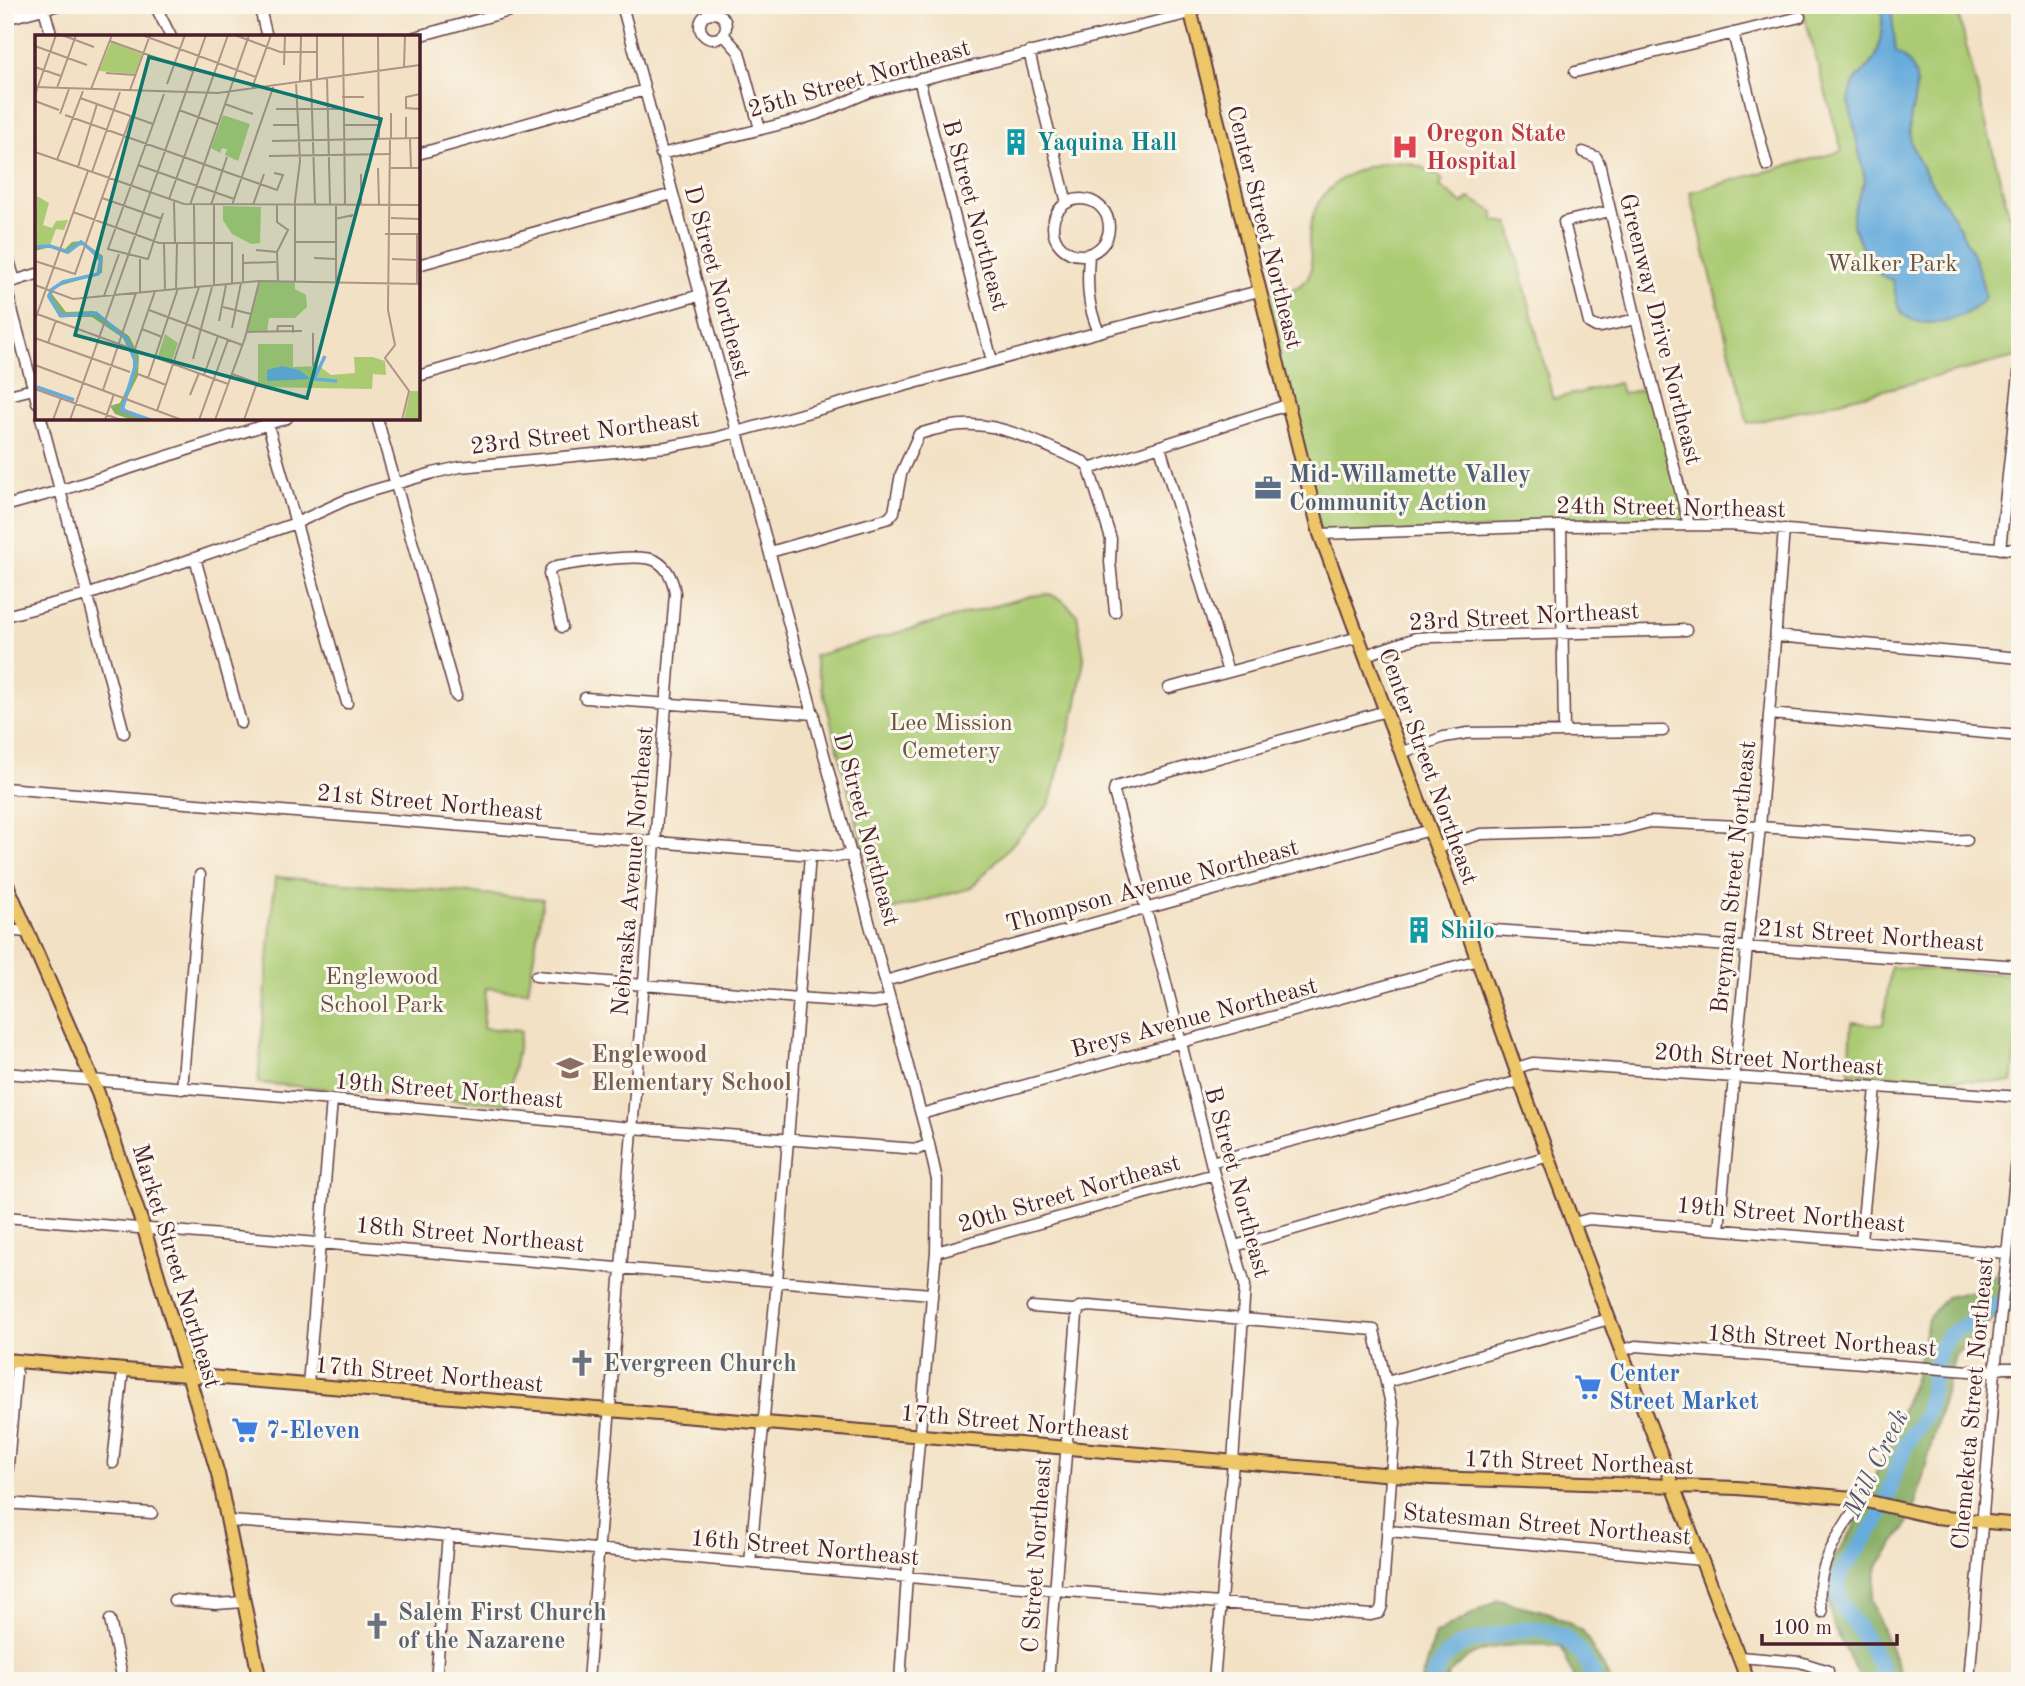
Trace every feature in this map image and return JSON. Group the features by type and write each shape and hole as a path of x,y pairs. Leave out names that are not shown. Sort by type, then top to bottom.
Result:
{"main road":[{"name":"Center Street Northeast","path":"1190,9 1320,534 1478,960 1520,1081 1748,1681"},
{"name":"Market Street Northeast","path":"5,880 94,1081 144,1229 218,1474 260,1681"},
{"name":"17th Street Northeast","path":"11,1360 1392,1475 1737,1488 1866,1501 1922,1515 2020,1525"}],"street":[{"path":"5,19 59,5"},
{"path":"155,5 170,35"},
{"path":"258,5 266,35"},
{"path":"420,36 530,5"},
{"name":"D Street Northeast","path":"622,5 852,854 937,1180 936,1252 900,1681"},
{"path":"44,9 51,35"},
{"name":"25th Street Northeast","path":"661,154 820,113 869,92 1190,9"},
{"path":"1574,72 1800,17"},
{"path":"1733,33 1767,166"},
{"path":"723,34 740,52 760,129"},
{"path":"1029,52 1067,203"},
{"name":"B Street Northeast","path":"919,79 992,361"},
{"path":"420,153 645,90"},
{"name":"Greenway Drive Northeast","path":"1583,152 1596,157 1599,163 1689,525"},
{"path":"420,264 672,194"},
{"path":"1085,199 1106,213 1110,229 1108,237 1104,245 1089,255 1071,254 1057,243 1053,234 1055,216 1067,203 1085,199"},
{"path":"1610,211 1564,222 1589,323 1601,327 1636,319"},
{"path":"5,247 8,283 35,388 5,396"},
{"path":"1089,255 1087,295 1100,332"},
{"path":"8,283 35,275"},
{"name":"23rd Street Northeast","path":"5,616 87,595 296,523 348,499 396,483 460,467 666,447 738,432 992,361 1259,291"},
{"path":"420,375 700,295"},
{"path":"2000,549 2020,365"},
{"path":"1089,469 1287,405"},
{"path":"41,420 124,733"},
{"path":"378,420 456,696"},
{"path":"5,506 59,491 267,421 347,703"},
{"path":"771,552 889,519 894,512 901,474 916,438 923,433 971,425 989,426 1084,462 1089,469 1111,539 1110,562 1115,612"},
{"path":"1160,447 1228,672"},
{"name":"24th Street Northeast","path":"1320,534 1561,526 1729,525 2020,550"},
{"path":"1561,526 1564,732"},
{"name":"Breyman Street Northeast","path":"1719,1229 1760,827 1784,529"},
{"path":"195,558 241,723"},
{"name":"Nebraska Avenue Northeast","path":"562,627 550,581 551,569 629,558 655,560 666,569 673,580 675,593 667,702 588,1681"},
{"name":"23rd Street Northeast","path":"1366,655 1416,638 1686,630"},
{"path":"1776,636 2020,658"},
{"path":"1169,688 1359,637"},
{"path":"585,698 814,713"},
{"name":"B Street Northeast","path":"1214,1681 1245,1285 1115,787 1386,711"},
{"path":"1769,714 2020,736"},
{"path":"1401,753 1454,734 1663,731"},
{"name":"21st Street Northeast","path":"5,788 810,855 837,857 852,854"},
{"path":"1436,848 1481,834 1619,830 1650,822 1967,840"},
{"name":"Thompson Avenue Northeast","path":"885,981 1430,830"},
{"path":"750,1563 777,1281 810,855"},
{"path":"182,1089 200,875"},
{"name":"21st Street Northeast","path":"1468,933 1480,929 2020,967"},
{"path":"5,930 27,932"},
{"name":"Breys Avenue Northeast","path":"921,1114 1478,960"},
{"path":"536,976 798,998 873,1003 890,1000"},
{"name":"20th Street Northeast","path":"1516,1068 1532,1063 2020,1097"},
{"name":"19th Street Northeast","path":"5,1073 786,1140 918,1149 929,1144"},
{"name":"20th Street Northeast","path":"1211,1162 1520,1081"},
{"path":"1861,1240 1877,1088"},
{"path":"308,1385 332,1100"},
{"name":"Chemeketa Street Northeast","path":"1969,1681 2000,1315 2020,1130"},
{"path":"1236,1246 1549,1156"},
{"name":"20th Street Northeast","path":"936,1252 1214,1174"},
{"name":"18th Street Northeast","path":"5,1217 931,1294"},
{"name":"19th Street Northeast","path":"1574,1223 1589,1219 2006,1253"},
{"path":"1031,1307 1072,1310 1080,1307 1374,1330 1395,1422 1389,1531"},
{"name":"C Street Northeast","path":"1048,1681 1077,1315 1080,1307"},
{"path":"1387,1382 1609,1319"},
{"name":"18th Street Northeast","path":"1622,1351 1636,1346 1950,1371 1982,1372 2020,1368"},
{"path":"11,1360 5,1502 152,1513"},
{"path":"113,1463 123,1370"},
{"path":"1822,1612 1819,1602 1824,1564 1866,1501"},
{"name":"16th Street Northeast","path":"228,1521 448,1535 1055,1590 1371,1615 1379,1613 1382,1606 1389,1531"},
{"name":"Statesman Street Northeast","path":"1389,1531 1702,1560"},
{"path":"436,1681 448,1535"},
{"path":"174,1600 216,1604 243,1602"},
{"path":"110,1620 123,1681"},
{"path":"1739,1657 1800,1662 1828,1671"}],"green space":[{"name":"Walker Park","path":"1799,5 1956,5 2020,258 2020,356 1748,424 1690,192 1842,151 1803,11"},
{"path":"1390,162 1411,164 1431,172 1443,180 1440,186 1463,204 1469,198 1494,212 1494,221 1509,223 1553,399 1619,383 1622,394 1653,387 1689,525 1320,534 1259,291 1286,291 1304,283 1311,268 1311,223 1323,196 1345,177 1374,165"},
{"name":"Lee Mission Cemetery","path":"1049,594 1061,599 1077,614 1084,658 1077,703 1049,805 971,888 880,913 814,656 1030,596"},
{"name":"Englewood School Park","path":"275,877 543,899 528,991 486,988 483,1028 521,1031 508,1104 258,1083"},
{"path":"1891,967 2020,975 2020,1010 2012,1083 1849,1073 1852,1022 1883,1024"},
{"path":"2020,1253 2020,1299 1976,1334 1955,1355 1917,1499 1905,1528 1878,1566 1871,1601 1904,1681 1862,1681 1834,1628 1828,1603 1830,1565 1853,1529 1907,1397 1916,1374 1928,1319 1946,1297 1977,1290"},
{"path":"1498,1600 1550,1613 1583,1631 1611,1681 1575,1681 1561,1646 1513,1645 1496,1647 1467,1658 1445,1681 1421,1681 1435,1634"}],"water":[{"path":"1891,5 1896,52 1915,72 1915,95 1910,120 1912,145 1924,171 1967,241 1985,296 1970,311 1936,323 1914,321 1901,312 1892,280 1881,276 1866,257 1853,226 1853,212 1865,181 1849,103 1850,96 1856,80 1876,56 1881,38 1883,6"}],"waterway":[{"name":"Mill Creek","path":"1888,1681 1859,1629 1843,1608 1837,1592 1840,1574 1877,1521 1886,1503 1907,1443 1927,1412 1938,1353 1949,1335 1991,1310 2020,1283"},
{"name":"Mill Creek","path":"1432,1681 1443,1661 1463,1644 1532,1629 1549,1631 1567,1640 1581,1653 1595,1681"}],"place":[{"name":"Yaquina Hall","path":"1016,142"},
{"name":"Oregon State Hospital","path":"1405,147"},
{"name":"Mid-Willamette Valley Community Action","path":"1268,488"},
{"name":"Shilo","path":"1419,930"},
{"name":"Englewood Elementary School","path":"570,1068"},
{"name":"Evergreen Church","path":"582,1363"},
{"name":"Center Street Market","path":"1588,1387"},
{"name":"7-Eleven","path":"245,1430"},
{"name":"Salem First Church of the Nazarene","path":"377,1626"}]}
